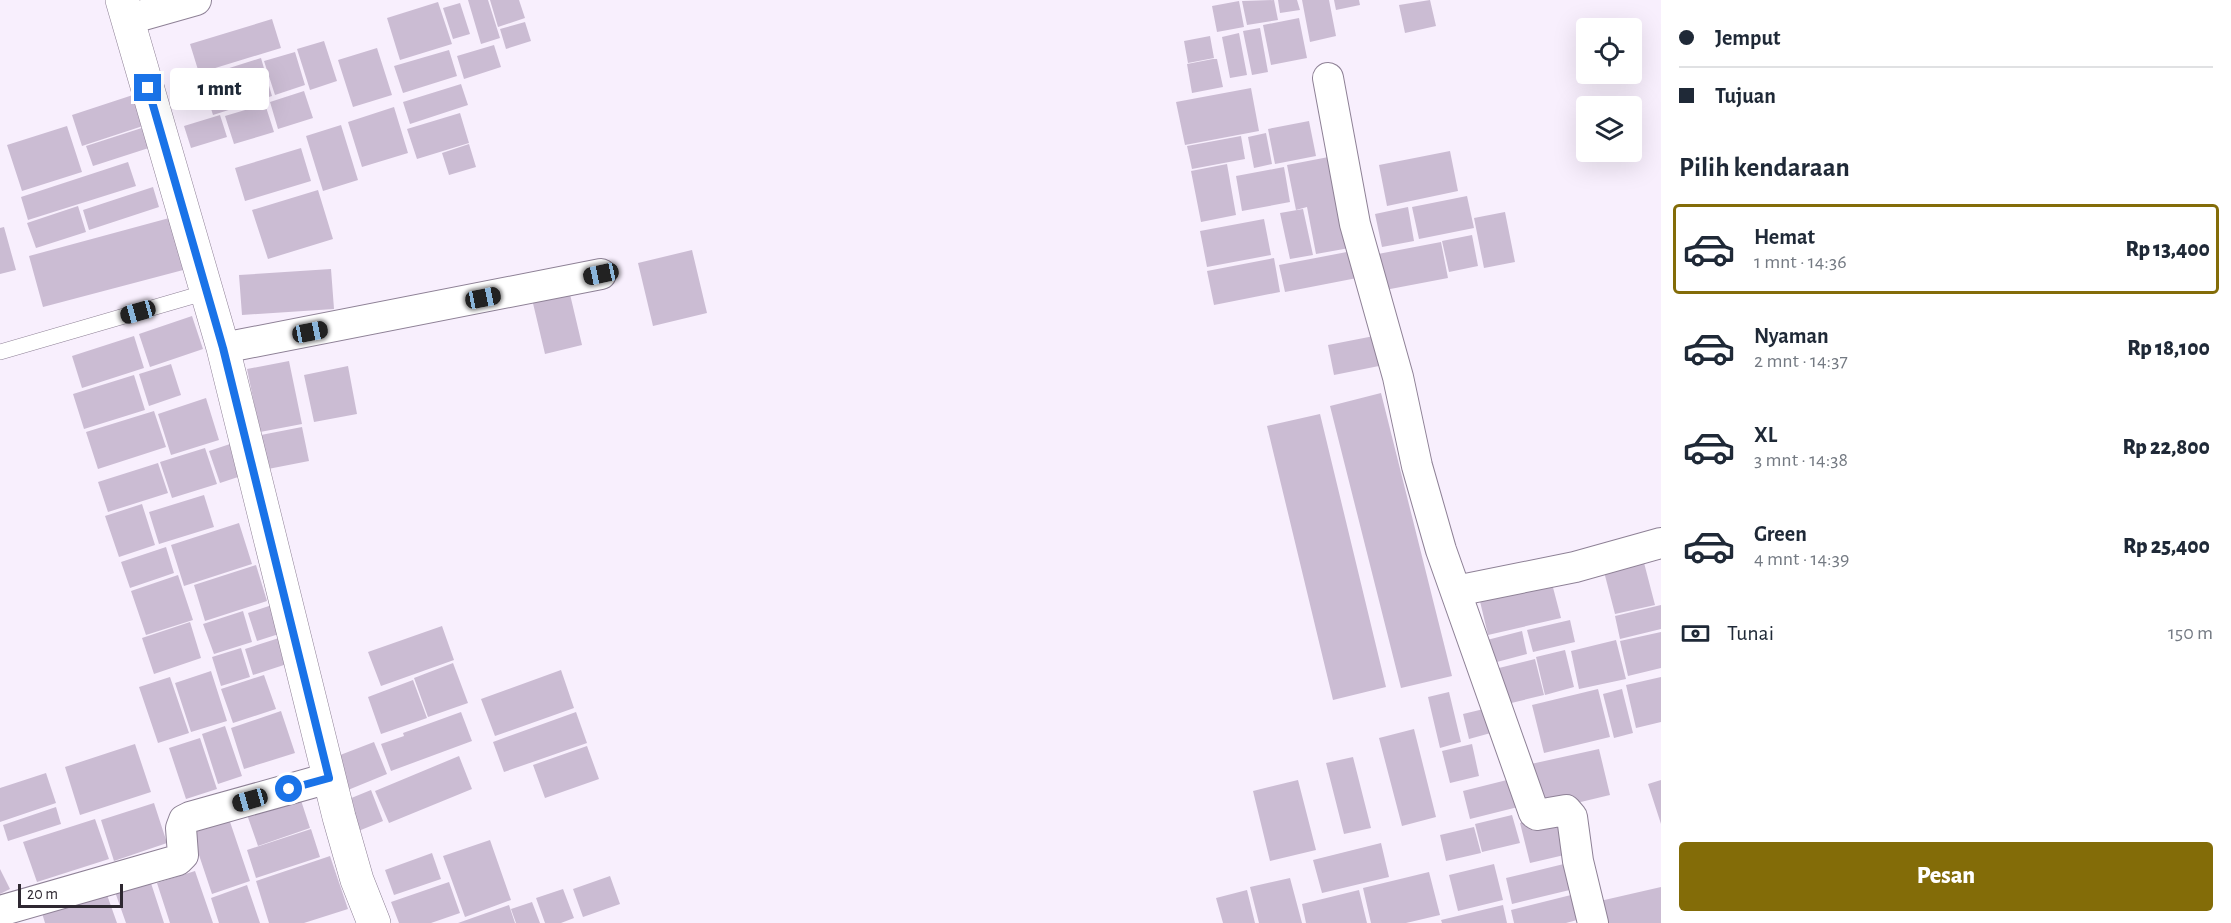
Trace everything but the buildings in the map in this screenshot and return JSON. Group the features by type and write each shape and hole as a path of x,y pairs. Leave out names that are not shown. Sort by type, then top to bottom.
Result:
{"street":[{"path":"196,0 125,10 223,348 329,778 357,880 374,923"},
{"path":"1328,78 1355,224 1398,377 1417,466 1441,550 1534,813 1537,815 1566,810 1572,817 1578,861 1593,923"},
{"path":"223,348 601,274"},
{"path":"1456,591 1575,567 1661,543"},
{"path":"0,911 178,860 183,855 181,828 184,820 329,778"}],"lane":[{"path":"0,352 207,292"}],"route":[{"path":"148,88 223,348 329,778 289,789"}]}
